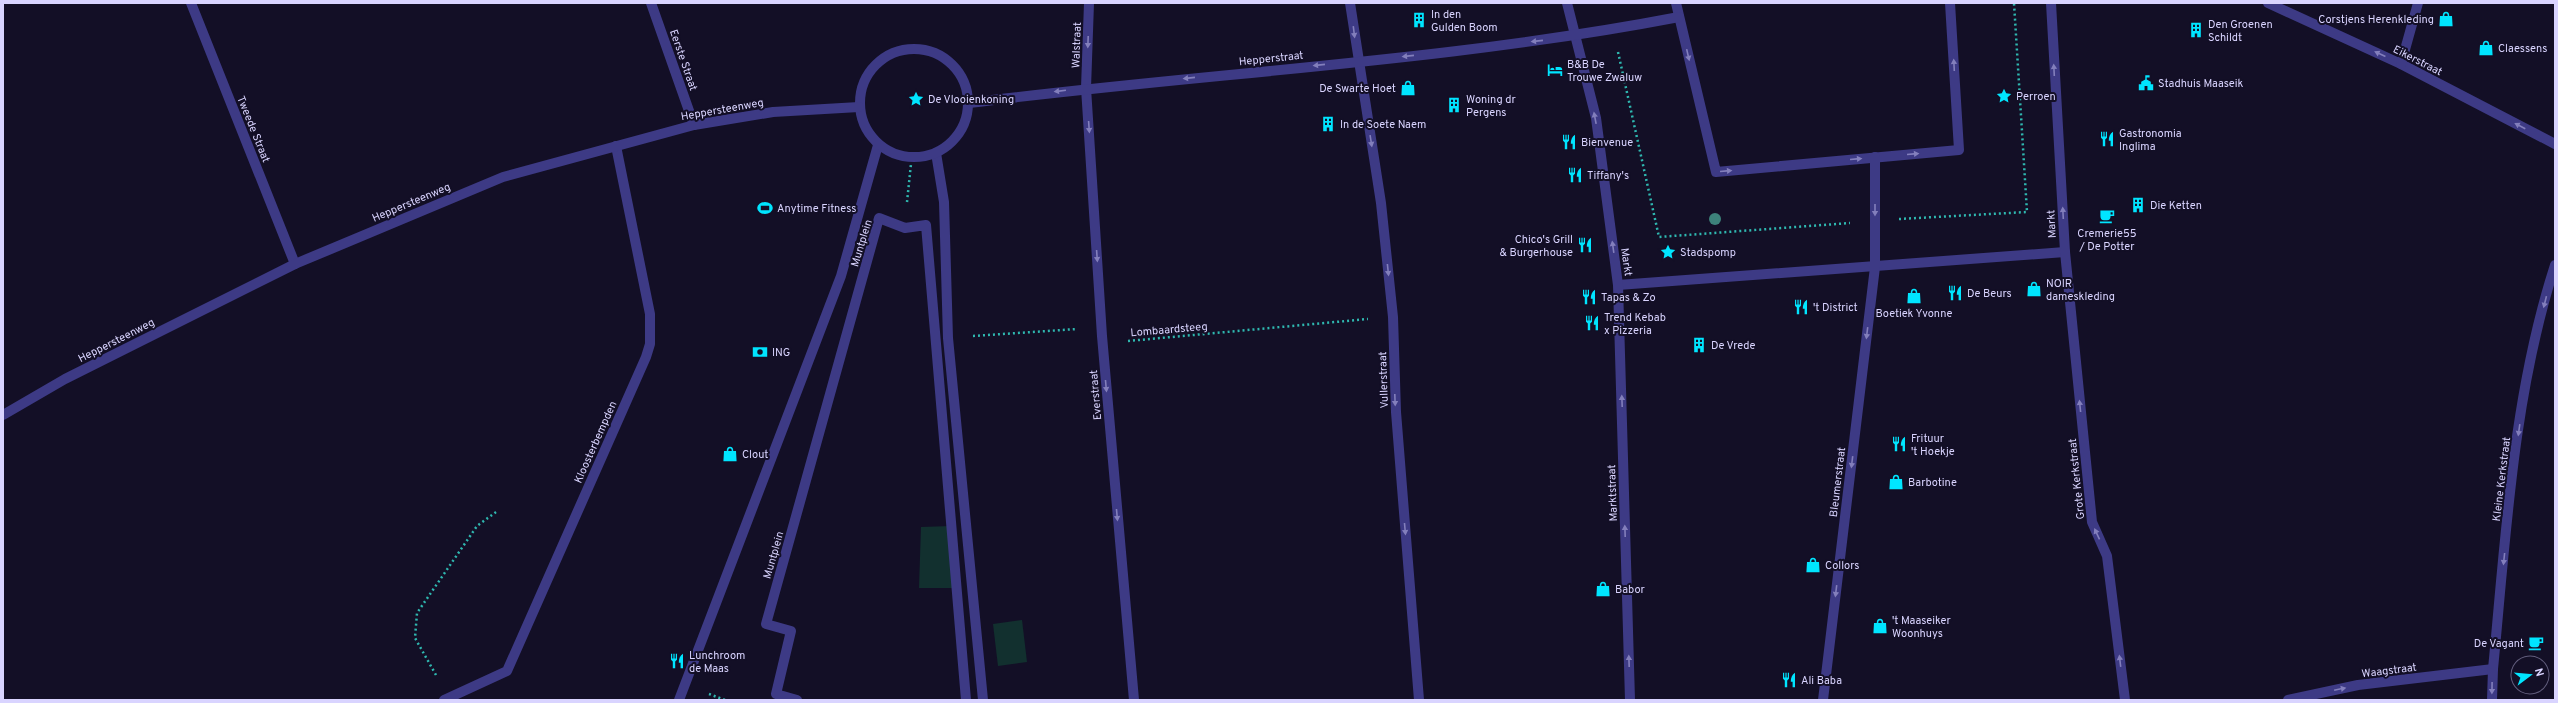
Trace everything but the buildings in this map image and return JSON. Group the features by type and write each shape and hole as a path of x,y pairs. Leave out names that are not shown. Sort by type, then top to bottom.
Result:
{"street":[{"name":"Tweede Straat","path":"191,3 295,264"},
{"name":"Eerste Straat","path":"651,3 694,125"},
{"name":"Walstraat","path":"1086,88 1089,3"},
{"name":"Vullerstraat","path":"1350,3 1381,202 1393,317 1396,412 1419,700"},
{"name":"Markt","path":"1567,3 1596,118 1618,285 2065,252 2050,3"},
{"path":"1676,3 1716,172 1959,150 1950,3"},
{"name":"Eikerstraat","path":"2268,3 2401,64 2555,144"},
{"path":"2401,64 2418,3"},
{"path":"1576,37 1679,18"},
{"name":"Hepperstraat","path":"968,103 1086,88 1358,61 1576,37"},
{"path":"904,48 926,49 946,59 961,75 968,103 966,118 960,133 949,145 936,153 912,157 894,154 878,144 864,128 859,107 862,86 872,67 883,57 904,48"},
{"name":"Everstraat","path":"1086,88 1102,336 1134,700"},
{"name":"Heppersteenweg","path":"3,415 64,379 295,264 503,177 694,125 773,112 859,107"},
{"path":"679,700 841,276 878,144"},
{"name":"Kloosterbempden","path":"448,699 507,671 646,357 650,344 650,314 616,146"},
{"path":"936,153 944,202 948,338 983,700"},
{"path":"1875,157 1875,267"},
{"name":"Muntplein","path":"796,700 776,694 791,631 766,624 880,218 905,228 926,225 966,700"},
{"name":"Grote Kerkstraat","path":"2065,252 2092,522 2107,556 2125,700"},
{"name":"Kleine Kerkstraat","path":"2492,700 2493,669 2512,474 2520,417 2530,365 2555,265"},
{"name":"Bleumerstraat","path":"1823,700 1875,267"},
{"name":"Marktstraat","path":"1618,285 1630,700"},
{"name":"Waagstraat","path":"2288,700 2358,685 2493,669"}],"path":[{"path":"1875,221 2027,212 2014,3"},
{"path":"905,228 912,157"},
{"name":"Lombaardsteeg","path":"948,338 1083,328 1102,336 1123,341 1393,317"},
{"path":"448,699 430,662 419,647 415,630 417,613 476,526 496,512"}],"green space":[{"path":"951,526 956,588 919,588 921,527"},
{"path":"1022,620 1027,662 998,666 993,624"}],"place":[{"name":"Corstjens Herenkleding","path":"2446,19"},
{"name":"In den Gulden Boom","path":"1419,20"},
{"name":"Den Groenen Schildt","path":"2196,30"},
{"name":"Claessens","path":"2486,48"},
{"name":"B&B De Trouwe Zwaluw","path":"1555,70"},
{"name":"Stadhuis Maaseik","path":"2146,83"},
{"name":"De Swarte Hoet","path":"1408,88"},
{"name":"Perroen","path":"2004,96"},
{"name":"De Vlooienkoning","path":"916,99"},
{"name":"Woning dr Pergens","path":"1454,105"},
{"name":"In de Soete Naem","path":"1328,124"},
{"name":"Gastronomia Inglima","path":"2107,139"},
{"name":"Bienvenue","path":"1569,142"},
{"name":"Tiffany's","path":"1575,175"},
{"name":"Die Ketten","path":"2138,205"},
{"name":"Anytime Fitness","path":"765,208"},
{"name":"Cremerie55 / De Potter","path":"2107,216"},
{"name":"Chico's Grill & Burgerhouse","path":"1585,245"},
{"name":"Stadspomp","path":"1668,252"},
{"name":"NOIR dameskleding","path":"2034,289"},
{"name":"De Beurs","path":"1955,293"},
{"name":"Boetiek Yvonne","path":"1914,296"},
{"name":"Tapas & Zo","path":"1589,297"},
{"name":"'t District","path":"1801,307"},
{"name":"Trend Kebab x Pizzeria","path":"1592,323"},
{"name":"De Vrede","path":"1699,345"},
{"name":"ING","path":"760,352"},
{"name":"Frituur 't Hoekje","path":"1899,444"},
{"name":"Clout","path":"730,454"},
{"name":"Barbotine","path":"1896,482"},
{"name":"Collors","path":"1813,565"},
{"name":"Babor","path":"1603,589"},
{"name":"'t Maaseiker Woonhuys","path":"1880,626"},
{"name":"De Vagant","path":"2536,643"},
{"name":"Lunchroom de Maas","path":"677,661"},
{"name":"Ali Baba","path":"1789,680"}]}
